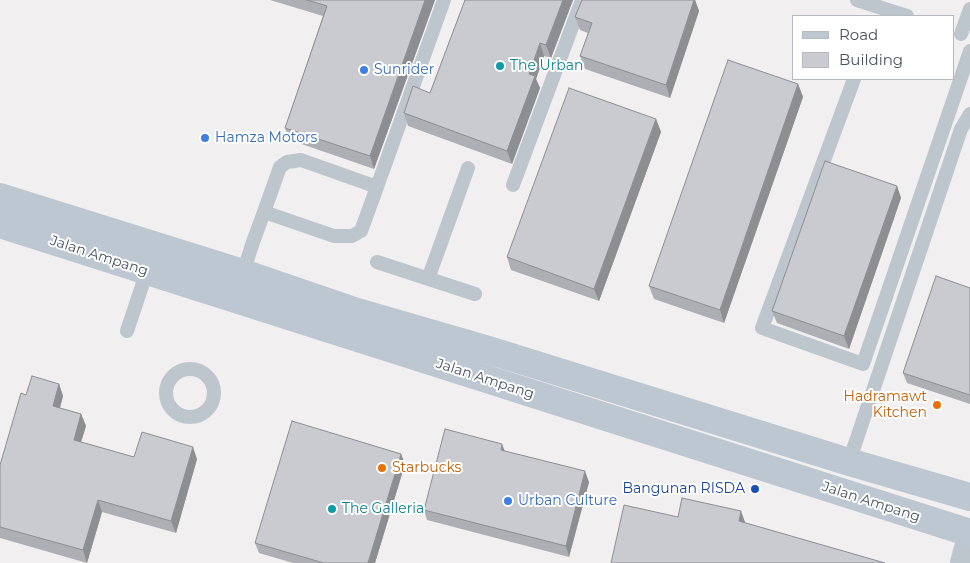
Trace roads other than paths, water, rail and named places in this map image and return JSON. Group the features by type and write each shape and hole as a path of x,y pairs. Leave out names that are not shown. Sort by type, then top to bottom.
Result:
{"main road":[{"name":"Jalan Ampang","path":"0,197 243,273 357,312 485,349 849,462 970,497"},
{"name":"Jalan Ampang","path":"0,224 970,534"}],"street":[{"path":"964,563 970,541"}],"lane":[{"path":"264,212 334,236 352,236 361,230 444,0"},
{"path":"513,185 582,0"},
{"path":"857,0 879,12 900,15"},
{"path":"961,34 970,9"},
{"path":"854,80 762,328 863,364 970,51"},
{"path":"849,462 961,129 970,114"},
{"path":"243,273 280,168 287,162 301,160 377,187"},
{"path":"428,278 468,168"},
{"path":"377,262 475,294"},
{"path":"127,331 147,271"}],"place":[{"name":"The Urban","path":"500,66"},
{"name":"Sunrider","path":"364,70"},
{"name":"Hamza Motors","path":"205,138"},
{"name":"Hadramawt Kitchen","path":"937,405"},
{"name":"Starbucks","path":"382,468"},
{"name":"Bangunan RISDA","path":"755,489"},
{"name":"Urban Culture","path":"508,501"},
{"name":"The Galleria","path":"332,509"}]}
